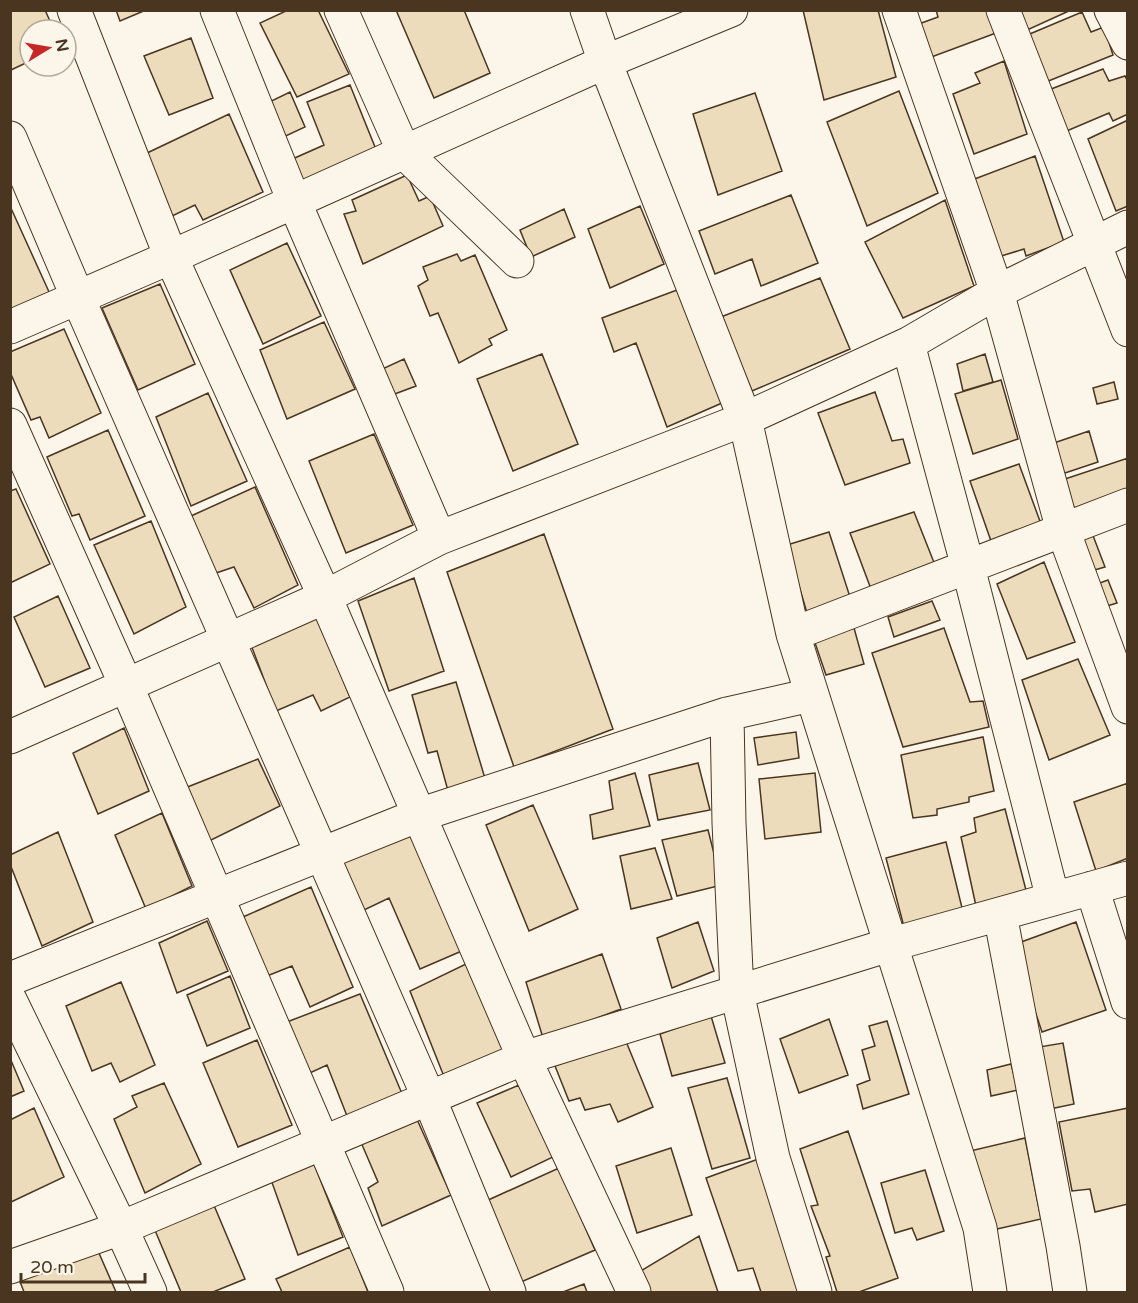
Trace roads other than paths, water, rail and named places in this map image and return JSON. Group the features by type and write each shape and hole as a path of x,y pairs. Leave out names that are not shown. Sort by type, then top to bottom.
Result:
{"street":[{"path":"74,10 171,257 325,597 524,1058 634,1293"},
{"path":"217,10 294,201 439,538"},
{"path":"341,10 404,152 517,261"},
{"path":"587,10 605,62 745,419 793,634 980,1228 990,1293"},
{"path":"10,327 605,62 731,10"},
{"path":"898,10 997,292 1064,530 1128,707"},
{"path":"1003,10 1128,330"},
{"path":"1111,10 1128,42"},
{"path":"10,138 429,1098 508,1293"},
{"path":"10,737 325,597 439,538 745,419 908,344 997,292 1128,227"},
{"path":"908,344 1053,899"},
{"path":"10,425 126,685 387,1293"},
{"path":"793,634 1128,505"},
{"path":"10,979 419,815 727,714 811,695"},
{"path":"727,714 729,823 737,992 773,1158 815,1293"},
{"path":"10,1267 122,1228 524,1058 890,945 1128,878"},
{"path":"1092,888 1128,1002"},
{"path":"1000,914 1070,1293"},
{"path":"10,1000 122,1228 150,1293"}]}
